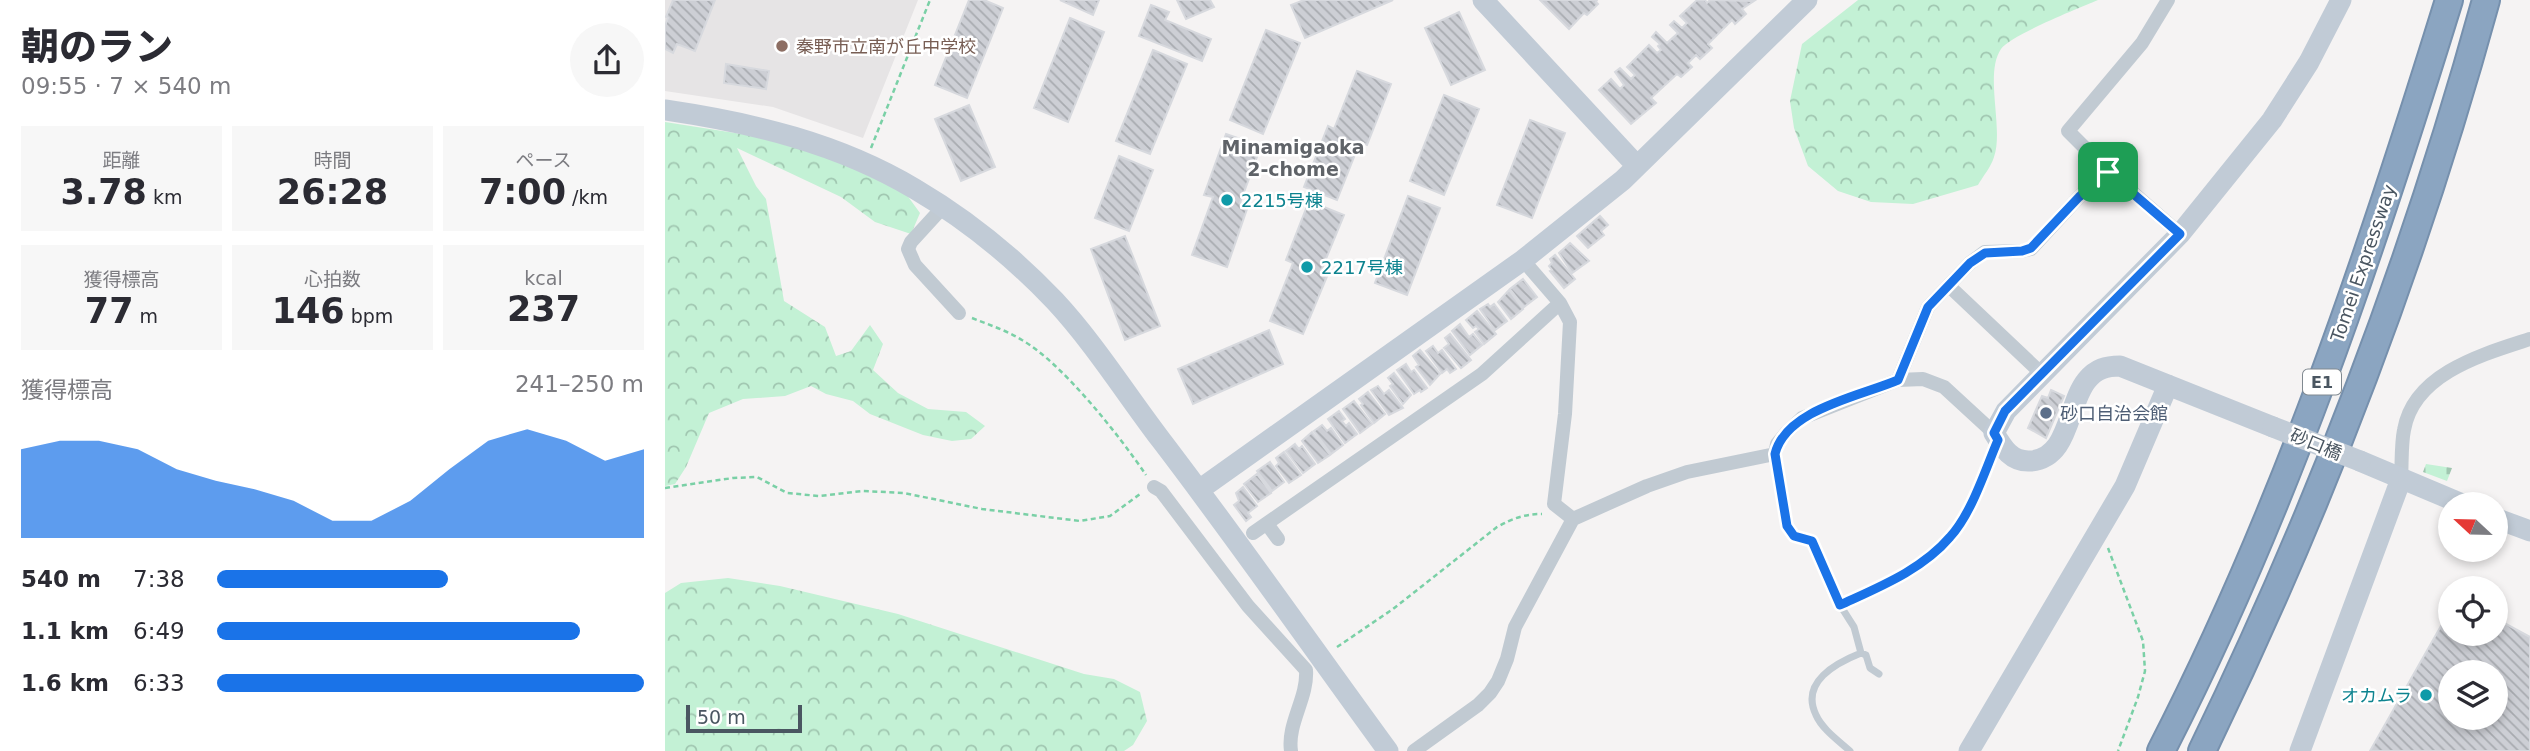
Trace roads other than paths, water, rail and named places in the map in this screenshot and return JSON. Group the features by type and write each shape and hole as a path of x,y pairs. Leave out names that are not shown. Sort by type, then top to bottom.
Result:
{"highway":[{"name":"Tomei Expressway","path":"2161,751 2255,552 2319,390 2399,162 2448,0"},
{"name":"E1","path":"2202,751 2249,653 2331,464 2405,264 2467,70 2486,0"}],"street":[{"path":"1483,0 1637,166"},
{"path":"1199,490 1523,260 1637,166 1807,0"},
{"path":"2168,0 2142,43 2068,131 2108,172 2180,234"},
{"path":"1414,751 1490,694 1507,659 1515,628 1568,515 1687,472 1775,454 1777,444 1802,418 1898,380 1923,379 1944,387 1996,436 2005,411 2180,234 2272,120 2309,62 2341,0"},
{"path":"665,110 753,125 830,149 887,173 943,207 1004,253 1056,302 1199,490 1313,664 1290,737 1291,751"},
{"path":"1898,380 1928,307 1970,263 1985,253 2031,248 2079,197 2108,172"},
{"path":"943,207 911,242 908,249 915,265 959,313"},
{"path":"1523,260 1560,303 1570,322 1565,414 1554,503 1568,515"},
{"path":"1949,286 2042,374"},
{"path":"1253,533 1482,374 1560,303"},
{"path":"2300,751 2401,478 2404,428 2412,408 2428,387 2476,357 2530,339"},
{"name":"砂口橋","path":"1996,436 2007,454 2023,461 2038,460 2060,442 2085,382 2106,366 2120,366 2438,494"},
{"path":"1969,751 2125,486 2168,385"},
{"path":"1154,487 1161,491 1248,606 1313,664 1388,751"},
{"path":"2508,523 2530,531"},
{"path":"1267,524 1278,539"}],"lane":[{"path":"1840,605 1895,579 1926,559 1951,536 1965,513 1996,436"},
{"path":"1775,454 1787,526 1794,536 1812,541 1840,605 1854,627 1861,653"},
{"path":"1850,751 1816,716 1811,699 1816,684 1837,663 1861,653 1867,655 1870,668 1879,674"}],"place":[{"name":"秦野市立南が丘中学校","path":"782,46"},
{"name":"2215号棟","path":"1227,200"},
{"name":"2217号棟","path":"1307,267"},
{"name":"砂口自治会館","path":"2046,413"},
{"name":"オカムラ","path":"2426,695"}],"district":[{"name":"Minamigaoka 2-chome","path":"1293,158"}]}
